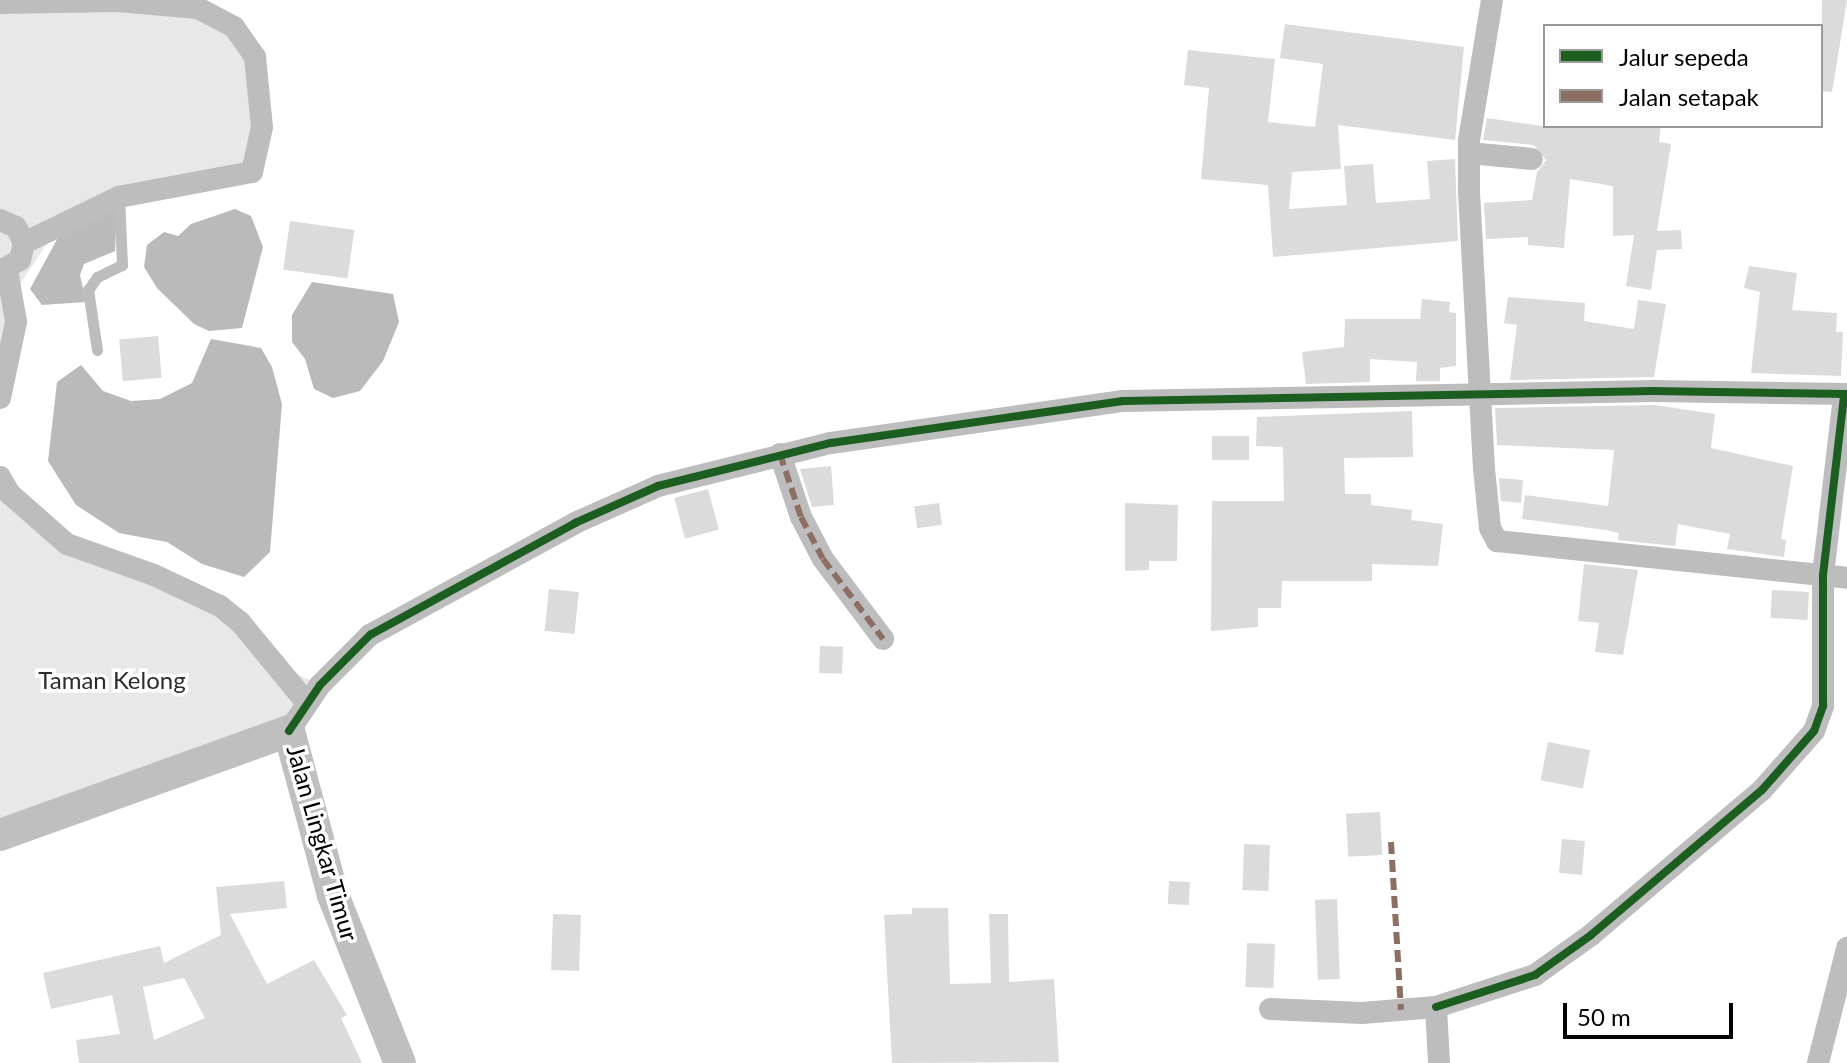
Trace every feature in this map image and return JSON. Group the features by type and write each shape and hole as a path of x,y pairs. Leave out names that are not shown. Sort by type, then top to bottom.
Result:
{"main road":[{"name":"Jalan Lingkar Timur","path":"0,835 289,731 333,895 400,1063"}],"street":[{"path":"1492,0 1479,56 1469,153 1484,469 1490,528 1497,541 1847,578"},
{"path":"0,3 117,1 198,8 219,16 249,41 262,127 252,172 119,197 24,243"},
{"path":"1469,153 1532,159"},
{"path":"0,220 16,227 24,243 20,260 3,270 16,322 0,398"},
{"path":"289,731 307,703 370,635 575,523 658,486 780,454 1101,403 1481,392 1845,394 1823,575 1823,706 1814,731 1789,764 1621,910 1535,975 1436,1007 1362,1013 1270,1009"},
{"path":"780,454 801,517 823,559 883,639"},
{"path":"0,477 10,494 67,544 154,575 220,606 240,622 307,703"},
{"path":"1818,1063 1847,948"},
{"path":"1436,1007 1439,1063"}],"lane":[{"path":"97,350 88,290 97,277 122,265 119,197"}],"green space":[{"path":"0,3 198,8 255,57 262,127 242,178 63,220 14,293 0,405"},
{"name":"Taman Kelong","path":"0,470 31,515 240,622 273,662 320,685 287,731 0,835"}],"shaded area":[{"path":"117,205 115,251 84,264 80,275 86,302 42,305 30,289 61,232"},
{"path":"235,209 251,216 263,247 242,328 209,331 194,324 157,288 144,267 147,245 164,232 178,236 191,224"},
{"path":"312,282 393,294 399,322 383,361 360,391 333,398 314,389 305,359 292,342 292,315"},
{"path":"211,339 261,348 272,367 282,404 270,552 244,577 202,564 167,542 119,533 76,505 48,461 57,382 81,365 103,391 131,401 160,399 192,383"}],"building":[{"path":"1822,0 1847,0 1832,92 1823,91"},
{"path":"1285,24 1464,47 1455,140 1338,125 1341,169 1292,172 1289,209 1347,205 1344,166 1373,164 1376,203 1430,199 1427,161 1455,159 1458,241 1273,257 1268,185 1201,179 1209,88 1184,85 1188,50 1275,59 1268,122 1315,127 1323,64 1280,58"},
{"path":"1487,118 1543,128 1661,128 1659,142 1671,144 1657,231 1681,230 1682,249 1657,250 1651,290 1626,286 1634,235 1613,236 1613,186 1570,179 1564,248 1528,245 1528,237 1486,239 1484,203 1532,200 1537,172 1546,160 1534,145 1483,140"},
{"path":"290,221 354,230 348,279 283,270"},
{"path":"1749,266 1797,273 1792,310 1837,313 1836,332 1843,332 1841,376 1751,373 1760,292 1744,288"},
{"path":"1508,297 1585,303 1584,321 1634,329 1638,300 1666,304 1654,377 1510,380 1517,325 1504,323"},
{"path":"1422,299 1450,302 1449,312 1456,313 1456,366 1440,368 1440,381 1416,381 1417,362 1370,359 1370,382 1306,384 1302,352 1344,347 1345,319 1420,319"},
{"path":"158,336 162,378 123,381 119,339"},
{"path":"1655,405 1715,414 1711,448 1793,466 1781,539 1786,540 1784,557 1727,549 1730,534 1678,524 1675,546 1618,540 1619,533 1606,530 1522,519 1525,495 1608,506 1614,450 1497,445 1495,408"},
{"path":"1412,411 1413,457 1344,458 1345,494 1371,494 1371,505 1412,510 1411,520 1443,524 1438,566 1372,564 1372,581 1282,581 1281,608 1258,608 1258,627 1211,631 1212,501 1284,501 1283,447 1256,446 1257,417"},
{"path":"1212,436 1249,436 1249,460 1212,460"},
{"path":"831,466 834,505 812,507 800,469"},
{"path":"1499,478 1523,480 1521,503 1501,501"},
{"path":"708,489 719,530 685,539 674,498"},
{"path":"939,503 942,525 917,528 914,506"},
{"path":"1125,503 1178,505 1177,561 1149,561 1149,570 1125,571"},
{"path":"1584,564 1638,570 1623,655 1595,652 1599,623 1578,621"},
{"path":"549,589 579,592 574,634 545,631"},
{"path":"1772,590 1809,592 1807,620 1771,618"},
{"path":"820,646 843,647 842,674 819,673"},
{"path":"1548,742 1590,750 1583,788 1541,780"},
{"path":"1380,812 1382,855 1348,857 1346,814"},
{"path":"1562,839 1585,841 1582,875 1559,873"},
{"path":"1244,844 1270,845 1268,891 1242,890"},
{"path":"284,881 287,908 230,914 267,984 314,960 347,1015 341,1018 362,1063 79,1063 76,1040 120,1034 112,995 51,1009 43,973 160,946 164,963 221,935 216,887","holes":["184,978 205,1018 154,1040 143,987"]},
{"path":"1169,881 1190,882 1189,905 1168,904"},
{"path":"1337,899 1340,979 1318,980 1315,900"},
{"path":"912,908 948,908 950,984 991,983 989,914 1008,914 1009,982 1054,979 1059,1062 892,1063 884,915 912,914"},
{"path":"553,914 581,915 579,971 551,970"},
{"path":"1247,943 1275,944 1273,988 1245,987"}],"marked path":[{"path":"780,454 801,517 823,559 883,639"},
{"path":"1391,842 1401,1010"}],"cycle path":[{"path":"289,731 320,685 370,635 575,523 658,486 831,443 1123,401 1654,391 1847,394"},
{"path":"1436,1007 1535,975 1591,935 1762,790 1814,731 1823,706 1823,575 1844,395"}]}
